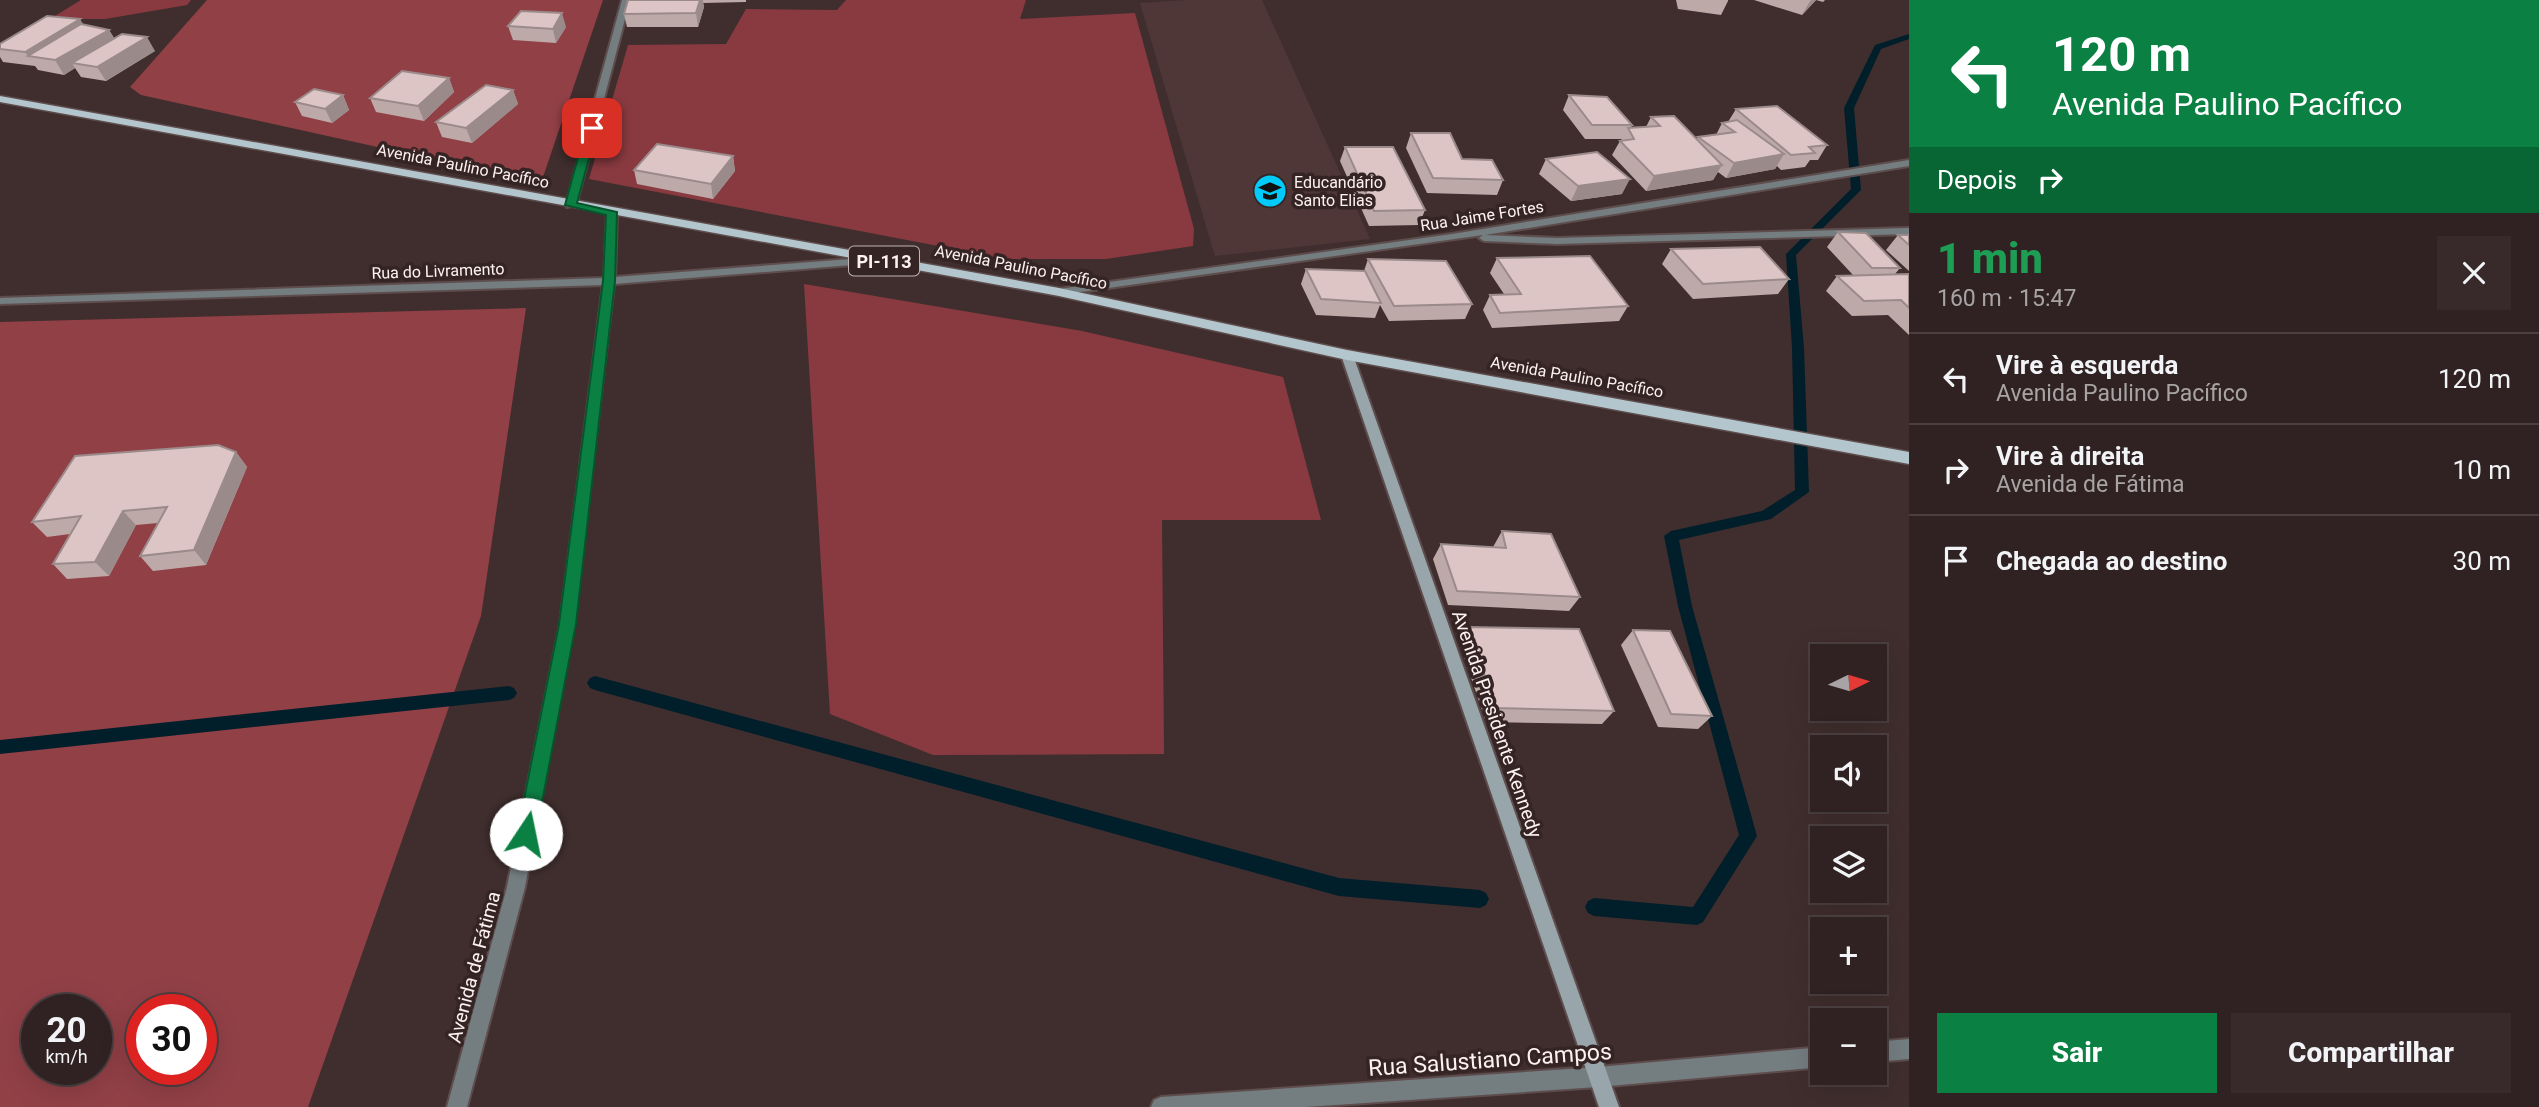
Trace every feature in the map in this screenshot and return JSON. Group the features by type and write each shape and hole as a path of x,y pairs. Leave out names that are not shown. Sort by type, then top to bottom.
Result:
{"main road":[{"name":"Avenida Paulino Pacífico","path":"0,99 1059,292 1347,355 1909,458"}],"street":[{"path":"571,205 626,0"},
{"name":"Rua Jaime Fortes","path":"1059,292 1452,237 1909,163"},
{"name":"Avenida de Fátima","path":"457,1107 516,887 567,624 609,281 611,212"},
{"path":"1452,237 1557,241 1909,231"},
{"name":"Rua do Livramento","path":"0,301 609,281 877,260"},
{"name":"Avenida Presidente Kennedy","path":"1347,355 1609,1107"},
{"path":"1887,1051 1909,1049"},
{"name":"Rua Salustiano Campos","path":"1161,1107 1598,1077 1810,1058"}],"shaded area":[{"path":"81,0 191,0 187,5 105,19 50,19"},
{"path":"207,0 603,0 541,183 141,95 130,87"},
{"path":"846,0 1026,0 1020,19 1135,13 1194,229 1193,246 1106,259 1006,259 589,179 628,45 726,44 746,9 837,10"},
{"path":"1262,0 1370,239 1215,256 1140,3"},
{"path":"804,284 1082,331 1283,377 1321,520 1162,520 1164,754 933,755 830,714"},
{"path":"526,308 481,616 308,1107 0,1107 0,322"}],"building":[{"path":"628,0 700,0 696,13 624,14"},
{"path":"521,11 562,13 553,29 508,26"},
{"path":"47,16 80,19 25,52 0,49 0,44"},
{"path":"81,24 109,30 55,60 28,56"},
{"path":"122,34 147,37 97,67 72,63"},
{"path":"402,71 449,78 418,106 370,98"},
{"path":"486,85 513,90 466,128 436,122"},
{"path":"314,89 343,95 325,109 295,102"},
{"path":"1569,95 1607,97 1632,125 1592,125"},
{"path":"1777,106 1827,145 1809,147 1815,153 1791,155 1736,109"},
{"path":"1674,116 1722,165 1654,176 1620,141 1634,139 1628,128 1660,126 1651,117"},
{"path":"1737,120 1784,154 1734,163 1698,137 1735,132 1722,123"},
{"path":"1411,133 1450,133 1462,159 1492,160 1503,180 1433,178"},
{"path":"657,144 733,156 711,184 634,170"},
{"path":"1345,147 1393,147 1425,210 1374,211"},
{"path":"1597,152 1630,179 1578,186 1546,159"},
{"path":"1838,232 1866,233 1900,268 1872,268"},
{"path":"1898,235 1909,235 1909,245"},
{"path":"1760,247 1789,279 1703,284 1671,249"},
{"path":"1590,256 1628,306 1500,313 1490,295 1521,294 1497,258"},
{"path":"1368,259 1446,261 1472,304 1394,306"},
{"path":"1306,269 1365,271 1381,303 1321,299"},
{"path":"1909,274 1909,308 1901,300 1864,301 1837,276"},
{"path":"218,445 236,452 194,550 140,556 167,507 123,511 95,562 53,564 81,516 32,522 75,456"},
{"path":"1502,531 1551,534 1580,597 1457,591 1441,544 1506,548"},
{"path":"1468,627 1579,629 1614,711 1496,708"},
{"path":"1633,630 1670,631 1712,716 1671,714"}],"waterway":[{"path":"1594,907 1697,916 1748,836 1685,606 1671,536 1766,515 1802,492 1798,348 1791,254 1856,190 1849,108 1878,47 1909,36"},
{"path":"595,683 1339,887 1480,899"},
{"path":"0,747 509,693"}],"place":[{"name":"Educandário Santo Elias","path":"1270,191"}],"route":[{"path":"526,834 567,624 609,281 611,212 571,205 592,128"}]}
